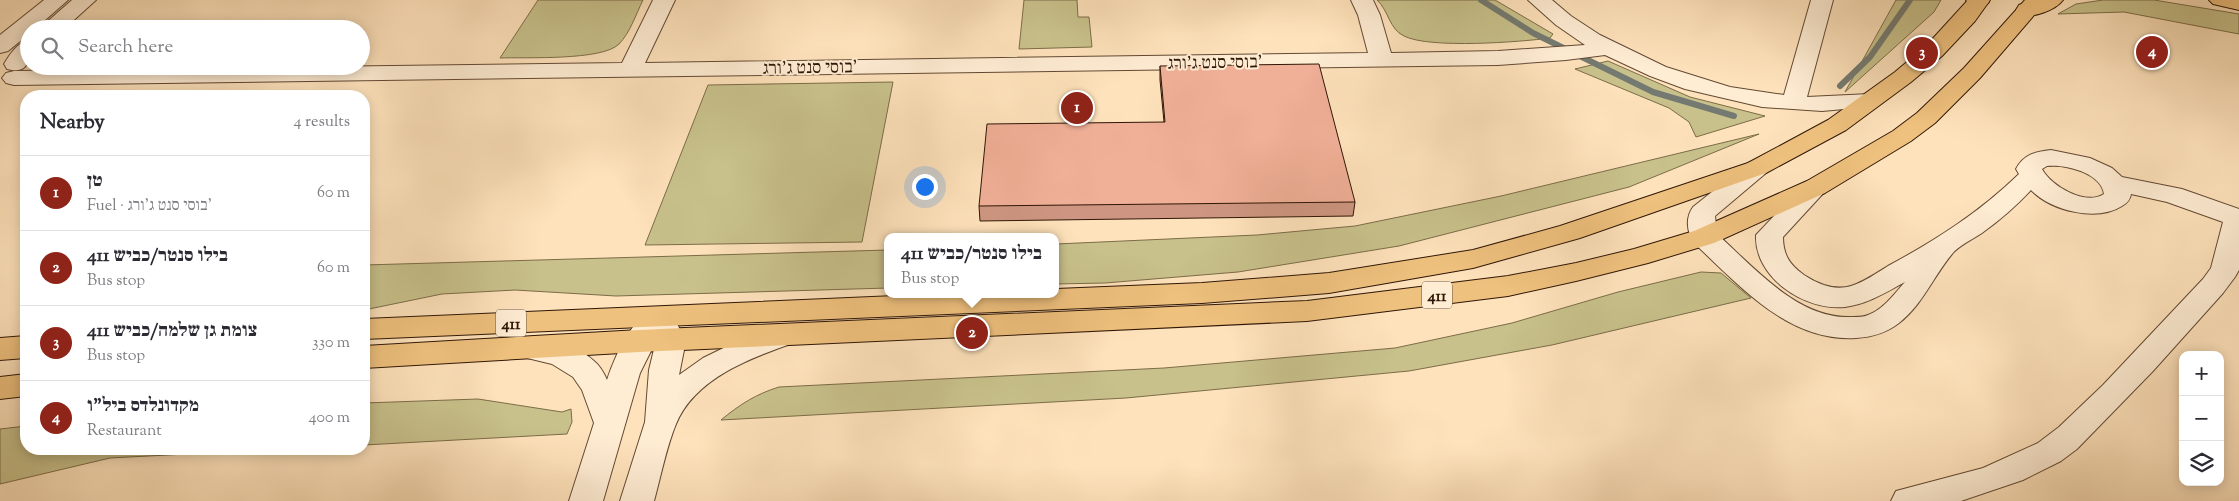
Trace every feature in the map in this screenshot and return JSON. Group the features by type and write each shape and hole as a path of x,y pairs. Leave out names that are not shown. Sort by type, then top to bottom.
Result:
{"main road":[{"path":"2032,5 2052,0"},
{"path":"2220,0 2239,4"},
{"name":"411","path":"370,329 665,328 1328,283 1437,266 1510,249 1570,232 1757,168 1813,139 1870,101 1934,51 1967,16 1978,1"},
{"name":"411","path":"370,357 639,341 665,328 783,336 1268,313 1375,304 1508,286 1638,257 1704,236 1816,187 1902,136 1926,118 1972,74 2032,5"},
{"path":"0,349 20,347"},
{"path":"0,388 20,385"}],"street":[{"path":"33,20 58,0"},
{"path":"61,20 85,0"},
{"path":"630,70 664,0"},
{"path":"1362,0 1369,15 1380,59"},
{"path":"1540,0 1602,49 1682,80 1725,92 1793,103 1870,101"},
{"path":"1793,103 1822,0"},
{"path":"0,46 20,30"},
{"name":"בוסי סנט ג'ורג'","path":"370,69 630,70 1380,59 1545,56 1602,49"},
{"path":"1995,209 2020,200 2042,197 2104,205 2113,202 2118,197 2118,190 2113,183 2099,172 2079,163 2051,158 2032,163 2029,169 2031,176 2043,188 2063,199"},
{"path":"1757,168 1702,212 1701,223 1704,236 1785,309 1805,320 1828,327 1852,329 1877,324 1903,302 1940,250"},
{"path":"1816,187 1770,235 1768,244 1771,253 1783,270 1800,286 1832,297 1848,297 1862,293 1940,250 2018,191 2031,176"},
{"path":"1908,501 1968,486 2039,457 2066,440 2121,386 2225,270 2237,218 2173,196 2113,183"},
{"path":"637,501 661,422 665,328"},
{"path":"661,422 679,394 709,370 748,348 783,336"},
{"path":"586,501 609,421 639,341"},
{"path":"526,348 568,356 581,366 595,384 609,421"}],"shaded area":[{"path":"538,0 643,0 626,34 619,44 610,49 580,56 500,58"},
{"path":"1024,0 1077,0 1078,17 1089,17 1092,47 1019,49"},
{"path":"1377,0 1495,0 1553,34 1550,38 1498,43 1454,43 1416,40 1404,36 1395,29"},
{"path":"1896,0 1941,0 1934,12 1845,92"},
{"path":"2103,0 2154,0 2239,14 2239,34 2124,12 2058,14 2076,4"},
{"path":"1608,61 1690,97 1765,116 1696,137 1689,122 1669,108 1575,69"},
{"path":"893,82 862,242 645,245 708,85"},
{"path":"1759,134 1629,187 1399,246 1238,272 1105,283 1059,284 1059,244 1257,235 1355,226 1501,196"},
{"path":"884,250 884,288 616,296 515,290 442,294 370,309 370,265"},
{"path":"1701,272 1721,273 1751,298 1552,345 1409,371 1126,398 721,420 748,400 779,387 1164,368 1395,348 1512,323 1618,292"},
{"path":"478,399 562,412 571,409 572,422 567,434 370,445 370,403"},
{"path":"20,427 20,455 168,455 110,458 0,484 0,429"}],"building":[{"path":"1319,64 1355,202 979,206 987,124 1165,122 1160,66"}],"waterway":[{"path":"1481,0 1533,33 1653,92 1734,116"},
{"path":"1840,86 1870,57 1910,0"}],"place":[{"name":"מקדונלדס ביל\"ו","path":"2152,52"},
{"name":"צומת גן שלמה/כביש 411","path":"1922,53"},
{"name":"טן","path":"1077,108"},
{"name":"בילו סנטר/כביש 411","path":"972,333"}]}
